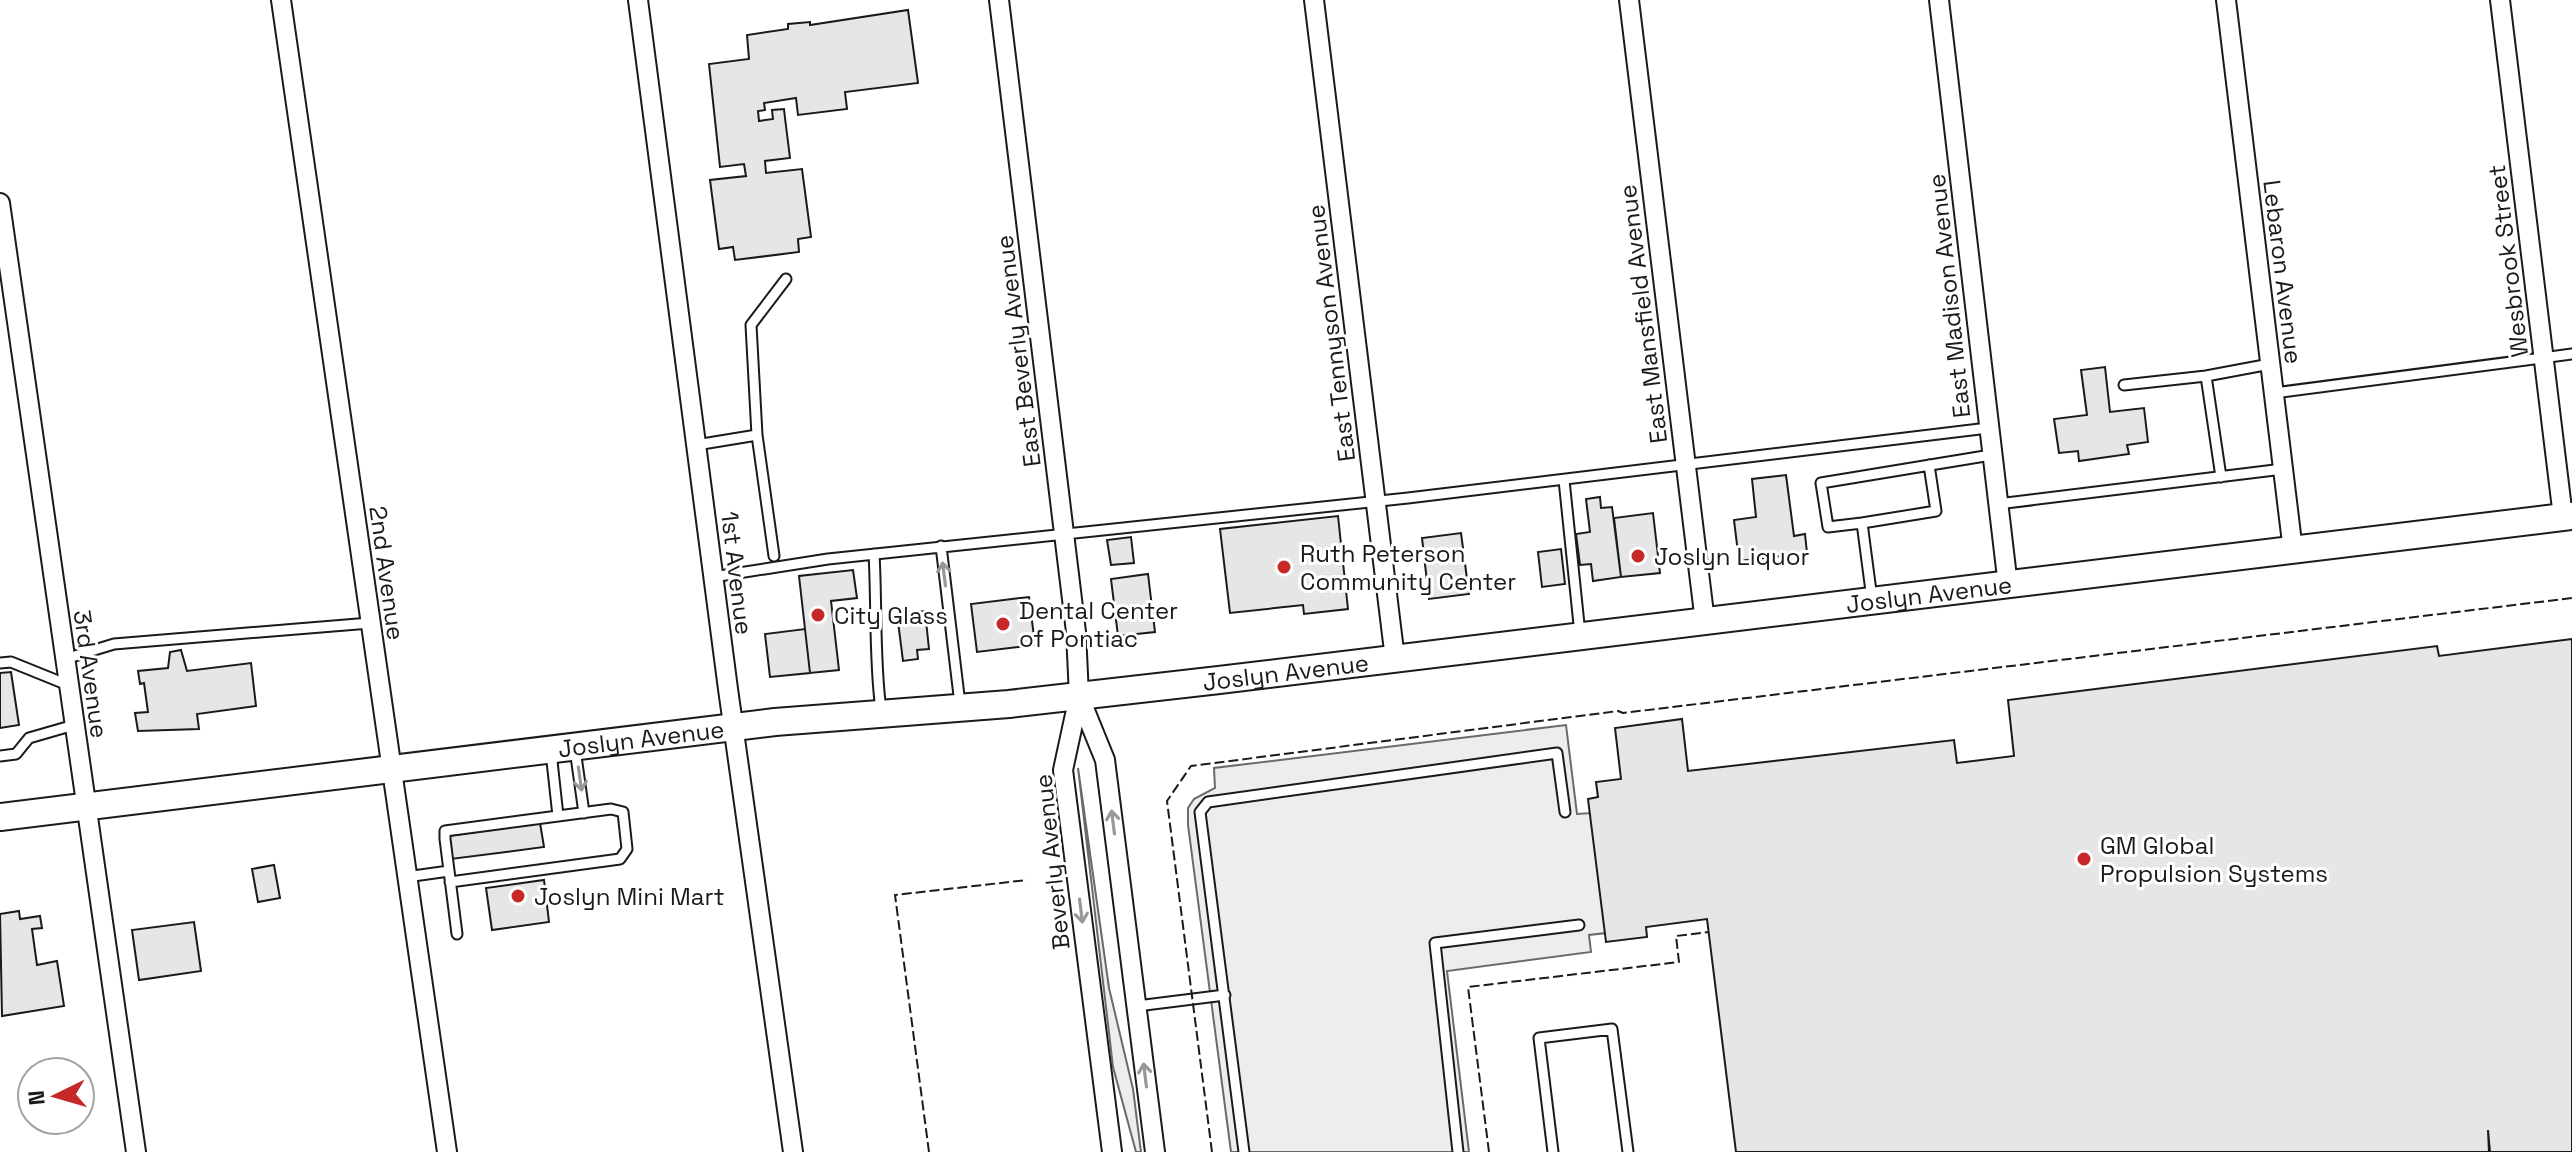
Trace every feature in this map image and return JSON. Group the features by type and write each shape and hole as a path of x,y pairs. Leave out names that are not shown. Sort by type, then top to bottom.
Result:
{"main road":[{"name":"Joslyn Avenue","path":"0,817 735,727 1079,696 1395,659 2568,516"}],"street":[{"name":"2nd Avenue","path":"281,0 447,1152"},
{"name":"1st Avenue","path":"638,0 713,577 793,1152"},
{"name":"East Beverly Avenue","path":"999,0 1076,632 1079,696"},
{"name":"East Tennyson Avenue","path":"1314,0 1395,659"},
{"name":"East Mansfield Avenue","path":"1629,0 1705,622"},
{"name":"East Madison Avenue","path":"1939,0 2008,586"},
{"name":"Lebaron Avenue","path":"2226,0 2293,551"},
{"name":"Wesbrook Street","path":"2500,0 2544,358 2568,516"},
{"name":"3rd Avenue","path":"0,203 136,1152"},
{"path":"1079,696 1105,760 1155,1152"},
{"name":"Beverly Avenue","path":"1079,696 1063,770 1112,1152"}],"lane":[{"path":"774,556 757,435 751,325 786,279"},
{"path":"2274,393 2572,354"},
{"path":"2124,385 2206,376 2270,364"},
{"path":"2206,376 2221,477"},
{"path":"713,577 941,546 1376,502 1988,428"},
{"path":"696,445 757,435"},
{"path":"1929,465 1936,511 1828,527 1821,483 1929,465 1991,455"},
{"path":"1998,504 2283,469"},
{"path":"1564,480 1581,637"},
{"path":"1862,523 1872,602"},
{"path":"941,546 961,707"},
{"path":"874,554 879,631 875,667 881,714"},
{"path":"65,659 114,644 370,623"},
{"path":"0,663 11,662 68,685"},
{"path":"0,756 16,754 29,738 74,725"},
{"path":"563,747 584,813"},
{"path":"558,816 563,747"},
{"path":"1244,1152 1200,812 1208,802 1557,753 1565,812"},
{"path":"450,882 625,856 623,812 619,809 449,829 445,839 450,882 457,934"},
{"path":"406,877 449,871"},
{"path":"1458,1152 1435,943 1579,925"},
{"path":"1137,1006 1225,995"},
{"path":"1553,1152 1539,1038 1612,1029 1628,1152"}],"shaded area":[{"path":"1566,725 1577,814 1592,813 1606,933 1589,935 1591,952 1447,971 1469,1152 1231,1152 1188,825 1188,808 1194,799 1215,788 1214,768"},
{"path":"1078,768 1109,988 1133,1089 1141,1152 1136,1152 1113,1067"}],"building":[{"path":"908,10 918,83 845,92 847,109 798,115 796,98 764,103 765,110 758,111 759,121 773,119 772,110 784,109 790,158 765,161 766,173 802,169 811,237 798,239 799,252 735,260 733,247 719,249 710,180 746,176 744,164 720,167 709,64 749,59 747,35 788,29 788,24 810,22 810,25"},
{"path":"2105,367 2110,412 2144,408 2148,442 2127,445 2129,454 2079,461 2078,451 2059,453 2054,419 2087,415 2081,370"},
{"path":"1786,475 1794,536 1805,534 1807,553 1739,561 1734,520 1756,517 1752,479"},
{"path":"1600,497 1601,508 1612,507 1621,577 1593,581 1591,564 1580,565 1576,534 1590,532 1586,499"},
{"path":"1653,513 1660,573 1621,577 1614,518"},
{"name":"Ruth Peterson Community Center","path":"1338,516 1348,609 1304,614 1303,605 1230,613 1220,529"},
{"path":"1461,533 1469,594 1429,599 1422,538"},
{"path":"1131,537 1134,563 1111,565 1107,540"},
{"path":"1561,549 1565,584 1542,587 1538,552"},
{"name":"City Glass","path":"853,570 857,598 831,601 839,670 810,673 799,576"},
{"path":"1148,574 1155,632 1118,636 1111,579"},
{"name":"Dental Center of Pontiac","path":"1029,597 1035,645 977,652 971,604"},
{"path":"925,611 929,649 917,650 918,659 903,661 897,614"},
{"path":"805,629 810,673 770,677 765,634"},
{"name":"GM Global Propulsion Systems","path":"2572,639 2572,1152 2490,1152 2488,1130 2489,1152 1736,1152 1707,919 1646,927 1647,937 1606,942 1588,799 1598,797 1596,782 1621,779 1615,728 1682,719 1688,771 1954,740 1957,763 2014,756 2008,700 2437,646 2439,656"},
{"path":"181,650 187,671 251,663 256,706 197,714 199,729 138,731 135,713 148,712 144,683 140,684 138,671 168,668 170,652"},
{"path":"11,672 19,725 0,728 0,673"},
{"path":"540,823 544,847 451,859 448,836"},
{"path":"274,865 280,898 258,902 252,869"},
{"path":"544,880 549,922 492,930 486,888"},
{"path":"19,911 20,919 40,916 42,928 32,929 37,965 57,961 64,1006 2,1016 0,914"},
{"path":"194,922 201,971 139,980 132,930"}],"fence":[{"path":"1212,1152 1167,801 1191,766 1618,711 1623,713 2572,598"},
{"path":"929,1152 895,895 1027,880"},
{"path":"1489,1152 1468,987 1679,962 1676,936 1709,932"}],"place":[{"name":"Joslyn Liquor","path":"1638,556"},
{"name":"Ruth Peterson Community Center","path":"1284,567"},
{"name":"City Glass","path":"818,615"},
{"name":"Dental Center of Pontiac","path":"1003,624"},
{"name":"GM Global Propulsion Systems","path":"2084,859"},
{"name":"Joslyn Mini Mart","path":"518,896"}]}
